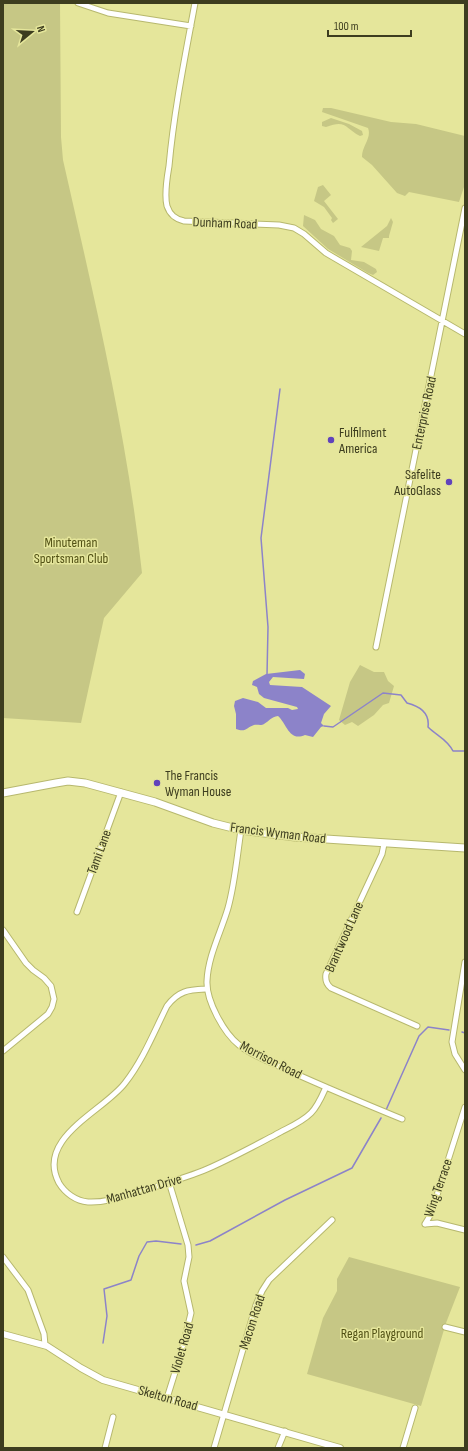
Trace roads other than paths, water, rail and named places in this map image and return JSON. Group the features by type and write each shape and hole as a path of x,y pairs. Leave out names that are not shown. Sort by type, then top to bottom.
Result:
{"main road":[{"name":"Francis Wyman Road","path":"3,793 68,781 90,783 175,808 223,826 241,830 295,837 384,844 465,848"}],"street":[{"path":"78,3 108,13 191,26"},
{"name":"Dunham Road","path":"195,3 174,121 169,165 166,198 168,209 172,216 176,219 184,221 278,225 294,228 304,234 326,253 465,334"},
{"name":"Enterprise Road","path":"376,647 465,208"},
{"name":"Tami Lane","path":"77,912 121,792"},
{"name":"Morrison Road","path":"241,830 228,910 208,974 207,989 219,1020 229,1035 243,1048 326,1087 402,1119"},
{"name":"Brantwood Lane","path":"384,844 383,852 326,974 326,980 327,984 331,988 417,1026"},
{"path":"3,930 29,966 49,982 54,995 52,1007 48,1014 3,1051"},
{"path":"465,962 452,1042 455,1054 465,1070"},
{"name":"Manhattan Drive","path":"207,989 186,991 178,994 172,1000 167,1006 127,1081 117,1092 80,1122 58,1147 55,1157 55,1170 60,1184 70,1195 81,1201 94,1202 113,1199 199,1172 224,1161 299,1122 315,1108 326,1087"},
{"name":"Wing Terrace","path":"465,1107 431,1214 425,1224 436,1222 465,1230"},
{"name":"Violet Road","path":"167,1398 182,1350 191,1313 184,1281 188,1260 188,1245 169,1182"},
{"name":"Macon Road","path":"214,1448 256,1305 262,1291 278,1271 332,1220"},
{"path":"3,1258 28,1290 44,1332 45,1345"},
{"path":"445,1327 465,1332"},
{"name":"Skelton Road","path":"3,1334 45,1345 103,1380 340,1448"},
{"path":"403,1448 415,1408"},
{"path":"105,1448 114,1417"},
{"path":"278,1448 285,1431"}],"waterway":[{"path":"267,675 268,627 261,538 280,389"},
{"path":"324,726 333,727 383,693 401,695 407,703 423,710 427,717 428,727 445,741 453,751 465,751"},
{"path":"386,1110 419,1036 428,1027 449,1030"},
{"path":"196,1245 210,1241 285,1200 352,1168 381,1118"},
{"path":"103,1343 107,1316 104,1289 131,1280 139,1256 147,1242 156,1241 181,1244"}],"place":[{"name":"Fulfilment America","path":"331,440"},
{"name":"Safelite AutoGlass","path":"449,482"},
{"name":"The Francis Wyman House","path":"157,783"}],"park label":[{"name":"Minuteman Sportsman Club","path":"71,550"},
{"name":"Regan Playground","path":"382,1333"}]}
